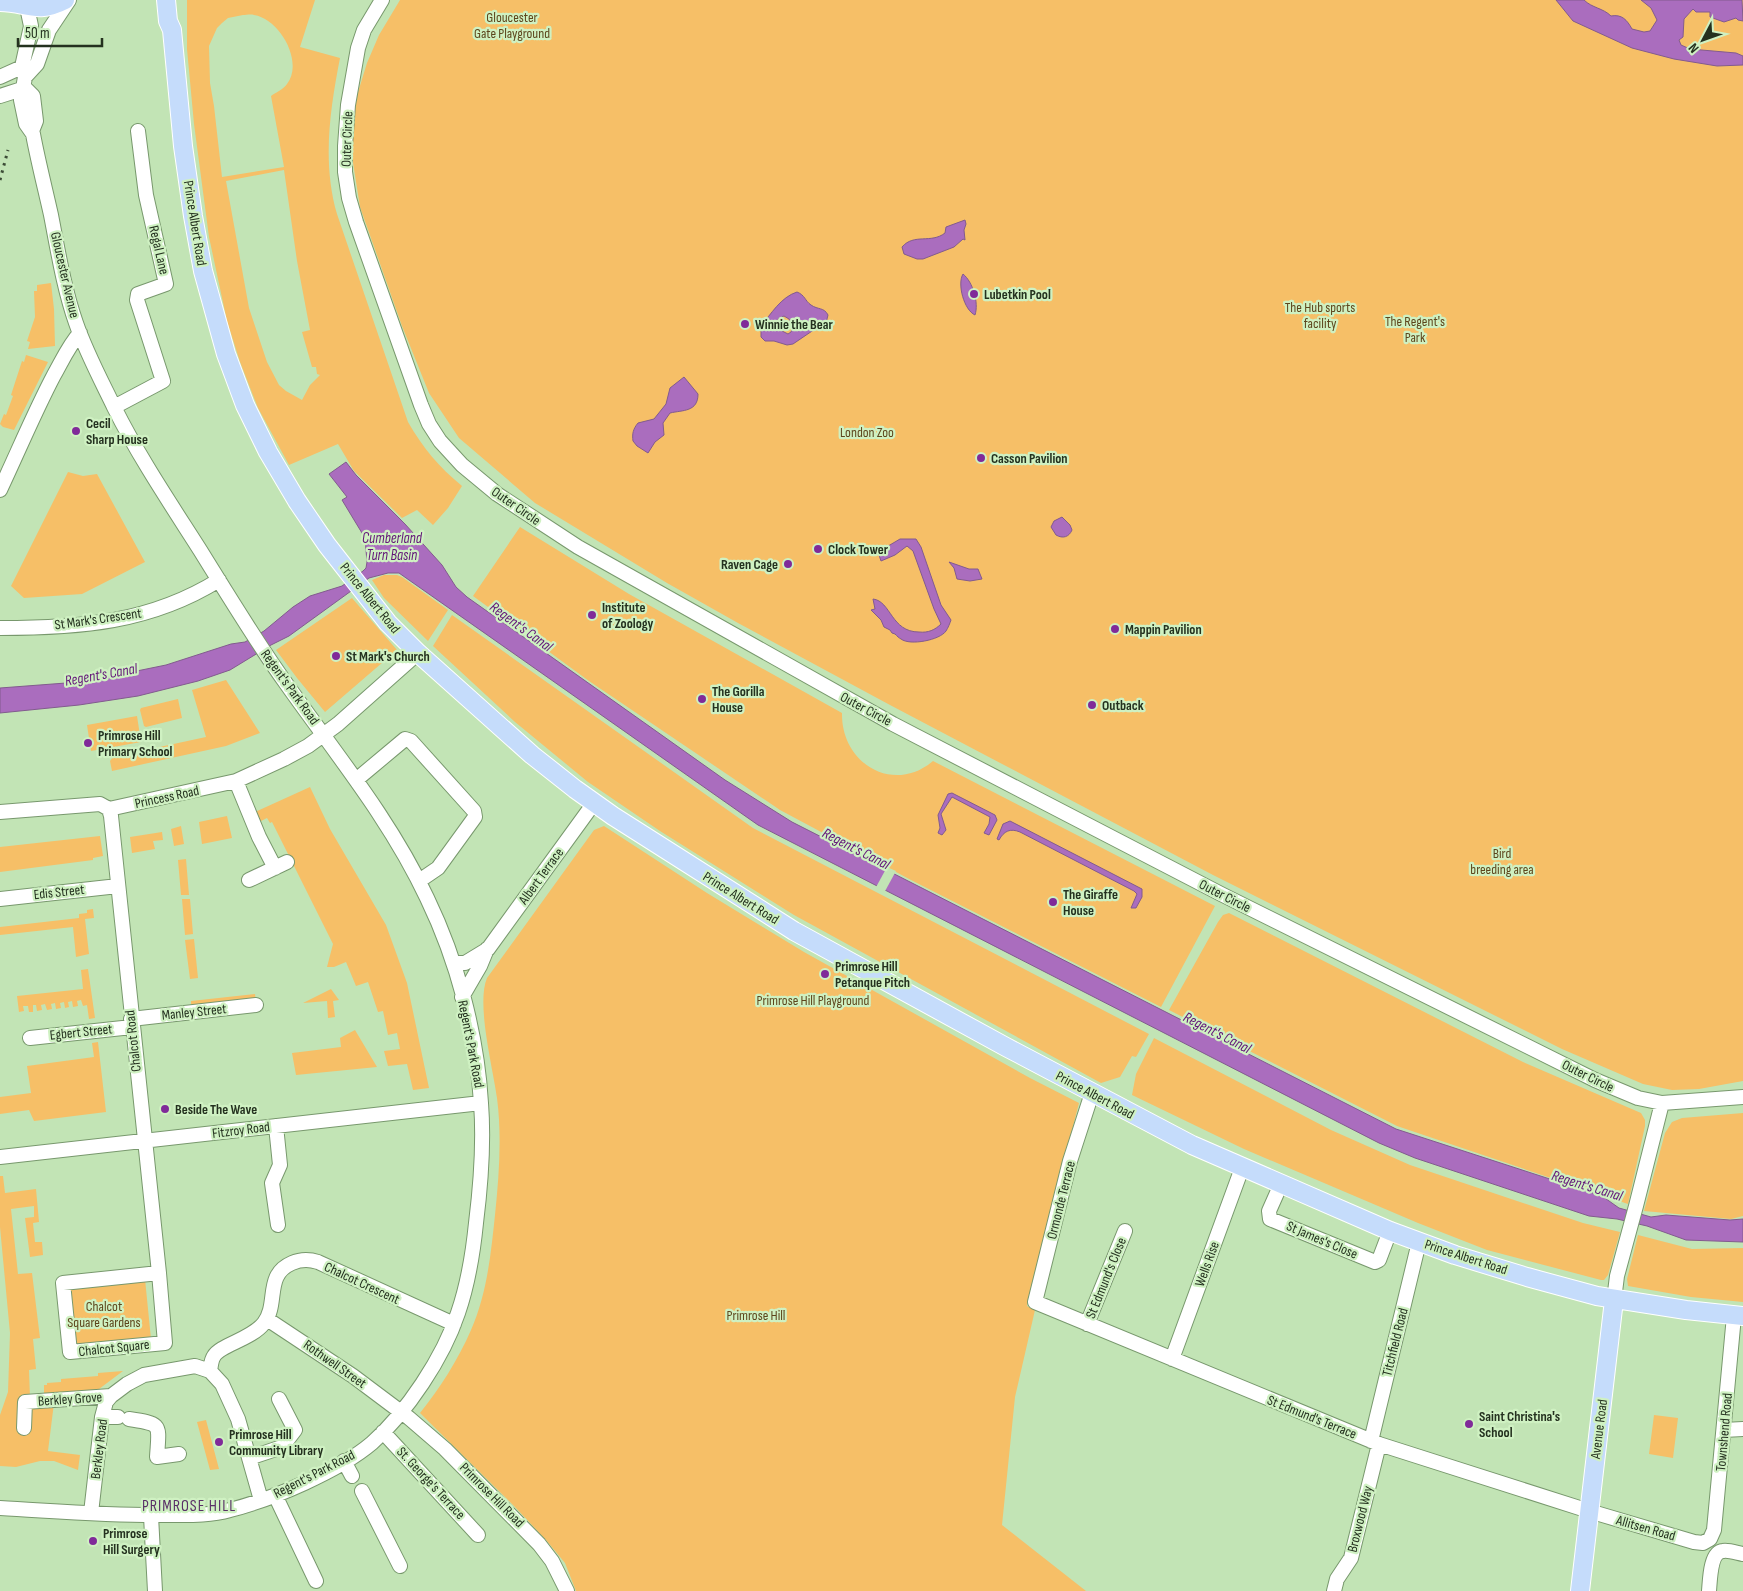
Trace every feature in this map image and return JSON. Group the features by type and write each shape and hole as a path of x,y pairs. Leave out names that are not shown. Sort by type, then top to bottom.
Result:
{"main road":[{"path":"22,3 51,6 67,0"},
{"path":"162,0 170,26"},
{"name":"Prince Albert Road","path":"166,0 193,216 203,271 226,354 245,405 268,452 313,525 388,623 418,653 532,755 594,803 724,888 794,930 1092,1093 1164,1131 1242,1168 1390,1231 1527,1277 1614,1300 1739,1316"},
{"name":"Prince Albert Road","path":"170,26 176,18 177,0"},
{"name":"Avenue Road","path":"1580,1591 1614,1300"}],"street":[{"path":"0,96 37,64 45,38 67,0"},
{"name":"Outer Circle","path":"382,0 364,30 354,65 345,146 345,172 349,198 429,424 450,453 480,480 518,509 570,543 893,724 1229,898 1595,1080 1638,1098 1662,1103 1743,1097"},
{"path":"22,3 45,38"},
{"name":"Gloucester Avenue","path":"0,490 45,392 68,350 80,333 67,292 32,131 26,124 21,100 31,26 22,3"},
{"path":"0,77 24,77"},
{"name":"Regal Lane","path":"114,407 163,381 137,300 138,294 166,284 146,195 138,131"},
{"name":"Regent's Park Road","path":"0,1508 151,1516 212,1514 233,1510 275,1495 307,1481 363,1450 401,1412 430,1369 454,1324 463,1298 475,1236 479,1197 481,1103 473,1044 454,963 438,921 419,881 398,844 356,780 265,655 147,466 114,407 80,333"},
{"name":"St Mark's Crescent","path":"0,628 77,624 128,618 183,600 218,580"},
{"name":"Princess Road","path":"0,812 100,804 109,809 236,782 284,760 324,735 418,653"},
{"path":"356,780 405,739 411,741 474,811 474,817 438,868 419,881"},
{"path":"236,782 259,837 281,865 249,880"},
{"name":"Albert Terrace","path":"462,997 488,949 594,803"},
{"name":"Chalcot Road","path":"109,809 159,1273"},
{"name":"Edis Street","path":"0,899 118,886"},
{"name":"Albert Terrace","path":"454,963 464,963 488,949"},
{"name":"Manley Street","path":"131,1023 256,1005"},
{"name":"Egbert Street","path":"30,1038 131,1023"},
{"name":"Ormonde Terrace","path":"1041,1304 1035,1302 1070,1161 1092,1093"},
{"name":"Fitzroy Road","path":"0,1156 481,1103"},
{"name":"Avenue Road","path":"1614,1300 1619,1268 1662,1103"},
{"path":"276,1126 280,1165 272,1183 278,1225"},
{"name":"Wells Rise","path":"1172,1360 1242,1168"},
{"name":"St James's Close","path":"1281,1184 1269,1211 1270,1219 1375,1262 1379,1260 1390,1231"},
{"name":"St Edmund's Close","path":"1087,1324 1125,1231"},
{"name":"Titchfield Road","path":"1375,1443 1419,1242"},
{"name":"Chalcot Crescent","path":"267,1319 275,1282 281,1270 299,1261 310,1260 454,1324"},
{"name":"Chalcot Square","path":"159,1273 165,1343 70,1352 63,1283 159,1273"},
{"name":"St Edmund's Terrace","path":"1041,1304 1375,1443 1589,1511"},
{"name":"Townshend Road","path":"1703,1543 1710,1539 1714,1530 1724,1430 1739,1316"},
{"path":"210,1371 212,1358 218,1352 245,1338 267,1319"},
{"name":"Rothwell Street","path":"267,1319 353,1376 401,1412"},
{"path":"111,1396 127,1384 144,1375 195,1366 210,1371 222,1384 238,1419 261,1500"},
{"name":"Berkley Road","path":"91,1513 102,1417 106,1402 111,1396"},
{"name":"Berkley Grove","path":"24,1428 25,1402 111,1396"},
{"path":"249,1458 282,1447 295,1430 279,1399"},
{"name":"Primrose Hill Road","path":"401,1412 445,1449 527,1531 552,1560 567,1591"},
{"path":"102,1417 151,1422 156,1426 158,1433 157,1456 179,1454"},
{"path":"1724,1430 1743,1429"},
{"name":"St. George's Terrace","path":"383,1432 478,1534"},
{"name":"Broxwood Way","path":"1334,1591 1337,1578 1351,1558 1375,1443"},
{"path":"344,1462 352,1476"},
{"path":"362,1491 400,1566"},
{"path":"275,1495 316,1581"},
{"name":"Allitsen Road","path":"1589,1511 1703,1543"},
{"path":"151,1516 155,1591"},
{"path":"1709,1591 1714,1558 1721,1551 1743,1554"}],"green space":[{"path":"187,0 315,0 300,47 340,58 329,136 332,195 337,214 408,422 432,457 462,486 448,508 433,525 417,510 402,518 354,471 338,444 289,465 258,408 240,362 227,321 209,237 194,124 187,49","holes":["254,15 264,18 273,24 287,43 291,54 293,64 292,75 286,86 271,96 284,167 222,177 210,83 209,46 217,28 222,23 228,18","284,170 297,261 310,330 302,332 312,367 316,367 317,374 320,375 310,385 302,400 279,385 267,362 249,308 226,181"]},
{"name":"The Regent's Park","path":"400,0 1743,0 1743,1081 1699,1089 1672,1090 1643,1084 1562,1049 1213,875 890,705 667,583 535,503 459,438 429,393 402,326 360,207 351,150 355,102 367,63 379,35"},
{"path":"51,283 55,346 28,349 30,342 27,341 35,317 34,291 37,291 37,285"},
{"path":"26,355 48,362 14,430 3,427 0,424 4,414 6,415 22,361 24,362"},
{"path":"68,472 83,476 97,474 145,562 82,594 24,598 11,586"},
{"path":"520,527 629,594 842,713 844,731 850,746 860,759 872,769 886,774 902,775 918,771 933,761 1215,906 1161,1007 911,880 780,810 589,681 473,596"},
{"path":"384,575 402,577 448,610 428,641 384,598 372,580"},
{"path":"352,598 397,650 325,712 276,650"},
{"path":"452,615 753,828 1149,1034 1136,1057 1132,1056 1120,1077 1101,1083 794,915 660,831 588,782 515,722 433,646"},
{"path":"226,680 260,733 226,746 112,771 110,761 113,757 206,737 192,690"},
{"path":"178,699 182,718 144,726 141,708"},
{"path":"137,716 141,742 91,751 87,725"},
{"path":"310,787 330,829 386,925 407,983 429,1088 413,1090 407,1064 388,1066 384,1051 400,1049 397,1033 388,1035 383,1011 378,1012 368,982 356,986 346,962 334,967 327,967 333,944 272,822 270,823 267,818 259,822 255,812"},
{"path":"227,816 232,838 202,844 199,822"},
{"path":"181,826 184,844 174,846 171,829"},
{"name":"Primrose Hill","path":"604,826 707,893 804,952 1030,1078 1079,1103 1027,1306 1035,1310 1015,1397 1002,1525 1086,1591 576,1591 565,1563 546,1540 420,1413 448,1373 471,1330 485,1288 490,1259 498,1186 500,1142 499,1112 484,1019 484,989 487,978 594,830"},
{"path":"162,832 163,840 153,841 155,849 132,853 130,837"},
{"path":"100,836 103,856 93,858 93,860 0,872 0,847"},
{"path":"186,859 189,895 181,895 178,860"},
{"path":"182,899 190,899 193,934 185,935"},
{"path":"93,909 94,918 85,919 89,954 76,957 73,927 0,935 0,927 79,918 79,914 87,913 87,910"},
{"path":"1229,913 1523,1062 1641,1113 1645,1120 1645,1126 1628,1204 1397,1126 1169,1010 1218,922 1223,915"},
{"path":"194,939 198,978 190,979 185,940"},
{"path":"88,969 95,1018 89,1019 87,1005 83,1006 81,1000 77,1001 78,1006 73,1007 72,1001 68,1002 69,1007 65,1008 64,1002 60,1003 61,1008 56,1009 55,1003 51,1004 52,1009 47,1010 45,1004 41,1005 42,1010 37,1011 36,1005 33,1005 33,1012 29,1012 28,1006 23,1006 24,1011 19,1012 17,996 83,989 81,970"},
{"path":"331,989 339,1000 333,1001 335,1017 328,1018 327,1001 303,1003"},
{"path":"255,994 256,1002 191,1008 191,1001"},
{"path":"355,1030 377,1067 296,1075 292,1053 341,1047 340,1038"},
{"path":"1154,1038 1331,1130 1410,1165 1583,1223 1620,1232 1608,1275 1604,1280 1601,1280 1487,1250 1418,1223 1244,1149 1132,1095 1136,1074"},
{"path":"98,1042 106,1112 34,1121 29,1110 0,1114 0,1097 31,1093 27,1066 94,1057 92,1043"},
{"path":"1743,1113 1743,1216 1731,1219 1644,1211 1665,1133 1672,1122 1682,1118"},
{"path":"0,1176 3,1176 5,1193 36,1189 39,1222 33,1223 35,1242 42,1242 43,1255 30,1257 25,1218 34,1217 34,1206 11,1209 18,1274 32,1273 40,1338 33,1339 36,1369 29,1370 30,1398 44,1397 44,1385 47,1385 47,1383 61,1382 61,1379 98,1376 98,1373 123,1371 83,1401 54,1403 48,1451 80,1455 78,1470 54,1461 40,1461 16,1467 0,1466 0,1415 8,1392 10,1333 0,1227"},
{"path":"1638,1235 1692,1249 1743,1248 1743,1302 1691,1297 1628,1286 1627,1279"},
{"name":"Chalcot Square Gardens","path":"145,1279 151,1339 75,1347 68,1287"},
{"path":"1654,1415 1678,1418 1673,1458 1649,1454"},
{"path":"206,1420 219,1469 210,1470 197,1422"}],"water":[{"path":"1556,0 1584,0 1611,16 1624,18 1632,29 1644,32 1650,31 1657,20 1651,8 1641,0 1742,0 1743,21 1736,18 1724,22 1710,17 1710,12 1696,12 1693,9 1684,19 1683,37 1679,40 1681,45 1690,49 1736,53 1743,56 1743,65 1717,66 1674,59 1632,48 1573,21"},
{"path":"965,220 965,240 963,239 954,247 923,259 917,259 904,254 902,247 912,240 940,236 945,233 946,227"},
{"path":"963,274 970,282 974,293 975,315 968,308 961,290"},
{"path":"800,293 811,305 825,311 828,315 826,323 793,344 787,345 774,341 765,341 761,337 761,326 777,306 791,294","holes":["784,316 789,319 793,327 788,334 778,329 775,323"]},
{"path":"684,377 698,394 697,400 693,407 689,409 670,413 663,423 664,435 655,442 648,453 633,441 634,429 638,423 654,419 666,404 670,388"},
{"name":"Cumberland Turn Basin","path":"346,462 356,475 405,524 442,565 456,587 467,597 725,780 792,822 1396,1129 1602,1196 1619,1208 1651,1217 1666,1215 1730,1220 1743,1219 1743,1242 1686,1240 1647,1226 1617,1219 1589,1216 1415,1158 1379,1143 758,825 399,573 388,573 369,578 289,636 230,670 198,681 138,696 79,705 0,713 0,688 79,682 127,673 166,665 231,644 245,642 264,631 293,607 310,596 342,586 363,571 366,568 367,562 365,538 342,500 347,497 329,474"},
{"path":"1062,517 1072,530 1066,537 1056,535 1051,527 1054,521"},
{"path":"900,539 916,539 921,547 941,605 951,620 946,631 938,637 918,642 905,641 884,627 881,620 871,610 875,609 873,599 879,601 897,622 910,631 928,631 941,624 913,551 907,546 895,555 881,561 878,552"},
{"path":"949,562 969,569 978,569 982,579 970,581 957,579 954,568"},
{"path":"952,793 995,815 997,820 989,835 984,833 989,824 990,817 952,797 941,814 946,830 942,835 938,833 940,828 938,815 948,794"},
{"path":"1010,821 1142,889 1142,897 1136,908 1131,908 1137,894 1134,891 1020,832 1008,831 999,840 997,839 1003,824"}],"pier":[{"path":"887,867 896,871 884,893 875,889"}],"railway":[{"path":"0,180 8,150"}],"place":[{"name":"Lubetkin Pool","path":"974,294"},
{"name":"Winnie the Bear","path":"745,324"},
{"name":"Cecil Sharp House","path":"76,431"},
{"name":"Casson Pavilion","path":"981,458"},
{"name":"Clock Tower","path":"818,549"},
{"name":"Raven Cage","path":"788,564"},
{"name":"Institute of Zoology","path":"592,615"},
{"name":"Mappin Pavilion","path":"1115,629"},
{"name":"St Mark's Church","path":"336,656"},
{"name":"The Gorilla House","path":"702,699"},
{"name":"Outback","path":"1092,705"},
{"name":"Primrose Hill Primary School","path":"88,743"},
{"name":"The Giraffe House","path":"1053,902"},
{"name":"Primrose Hill Petanque Pitch","path":"825,974"},
{"name":"Beside The Wave","path":"165,1109"},
{"name":"Saint Christina's School","path":"1469,1424"},
{"name":"Primrose Hill Community Library","path":"219,1442"},
{"name":"Primrose Hill Surgery","path":"93,1541"}],"district":[{"name":"PRIMROSE HILL","path":"189,1506"}],"park label":[{"name":"Gloucester Gate Playground","path":"512,25"},
{"name":"The Hub sports facility","path":"1320,316"},
{"name":"London Zoo","path":"867,432"},
{"name":"Bird breeding area","path":"1502,862"},
{"name":"Primrose Hill Playground","path":"813,1000"}],"water label":[{"name":"Regent's Canal","path":"521,627"},
{"name":"Regent's Canal","path":"101,675"},
{"name":"Regent's Canal","path":"856,849"},
{"name":"Regent's Canal","path":"1217,1033"},
{"name":"Regent's Canal","path":"1587,1186"}]}
